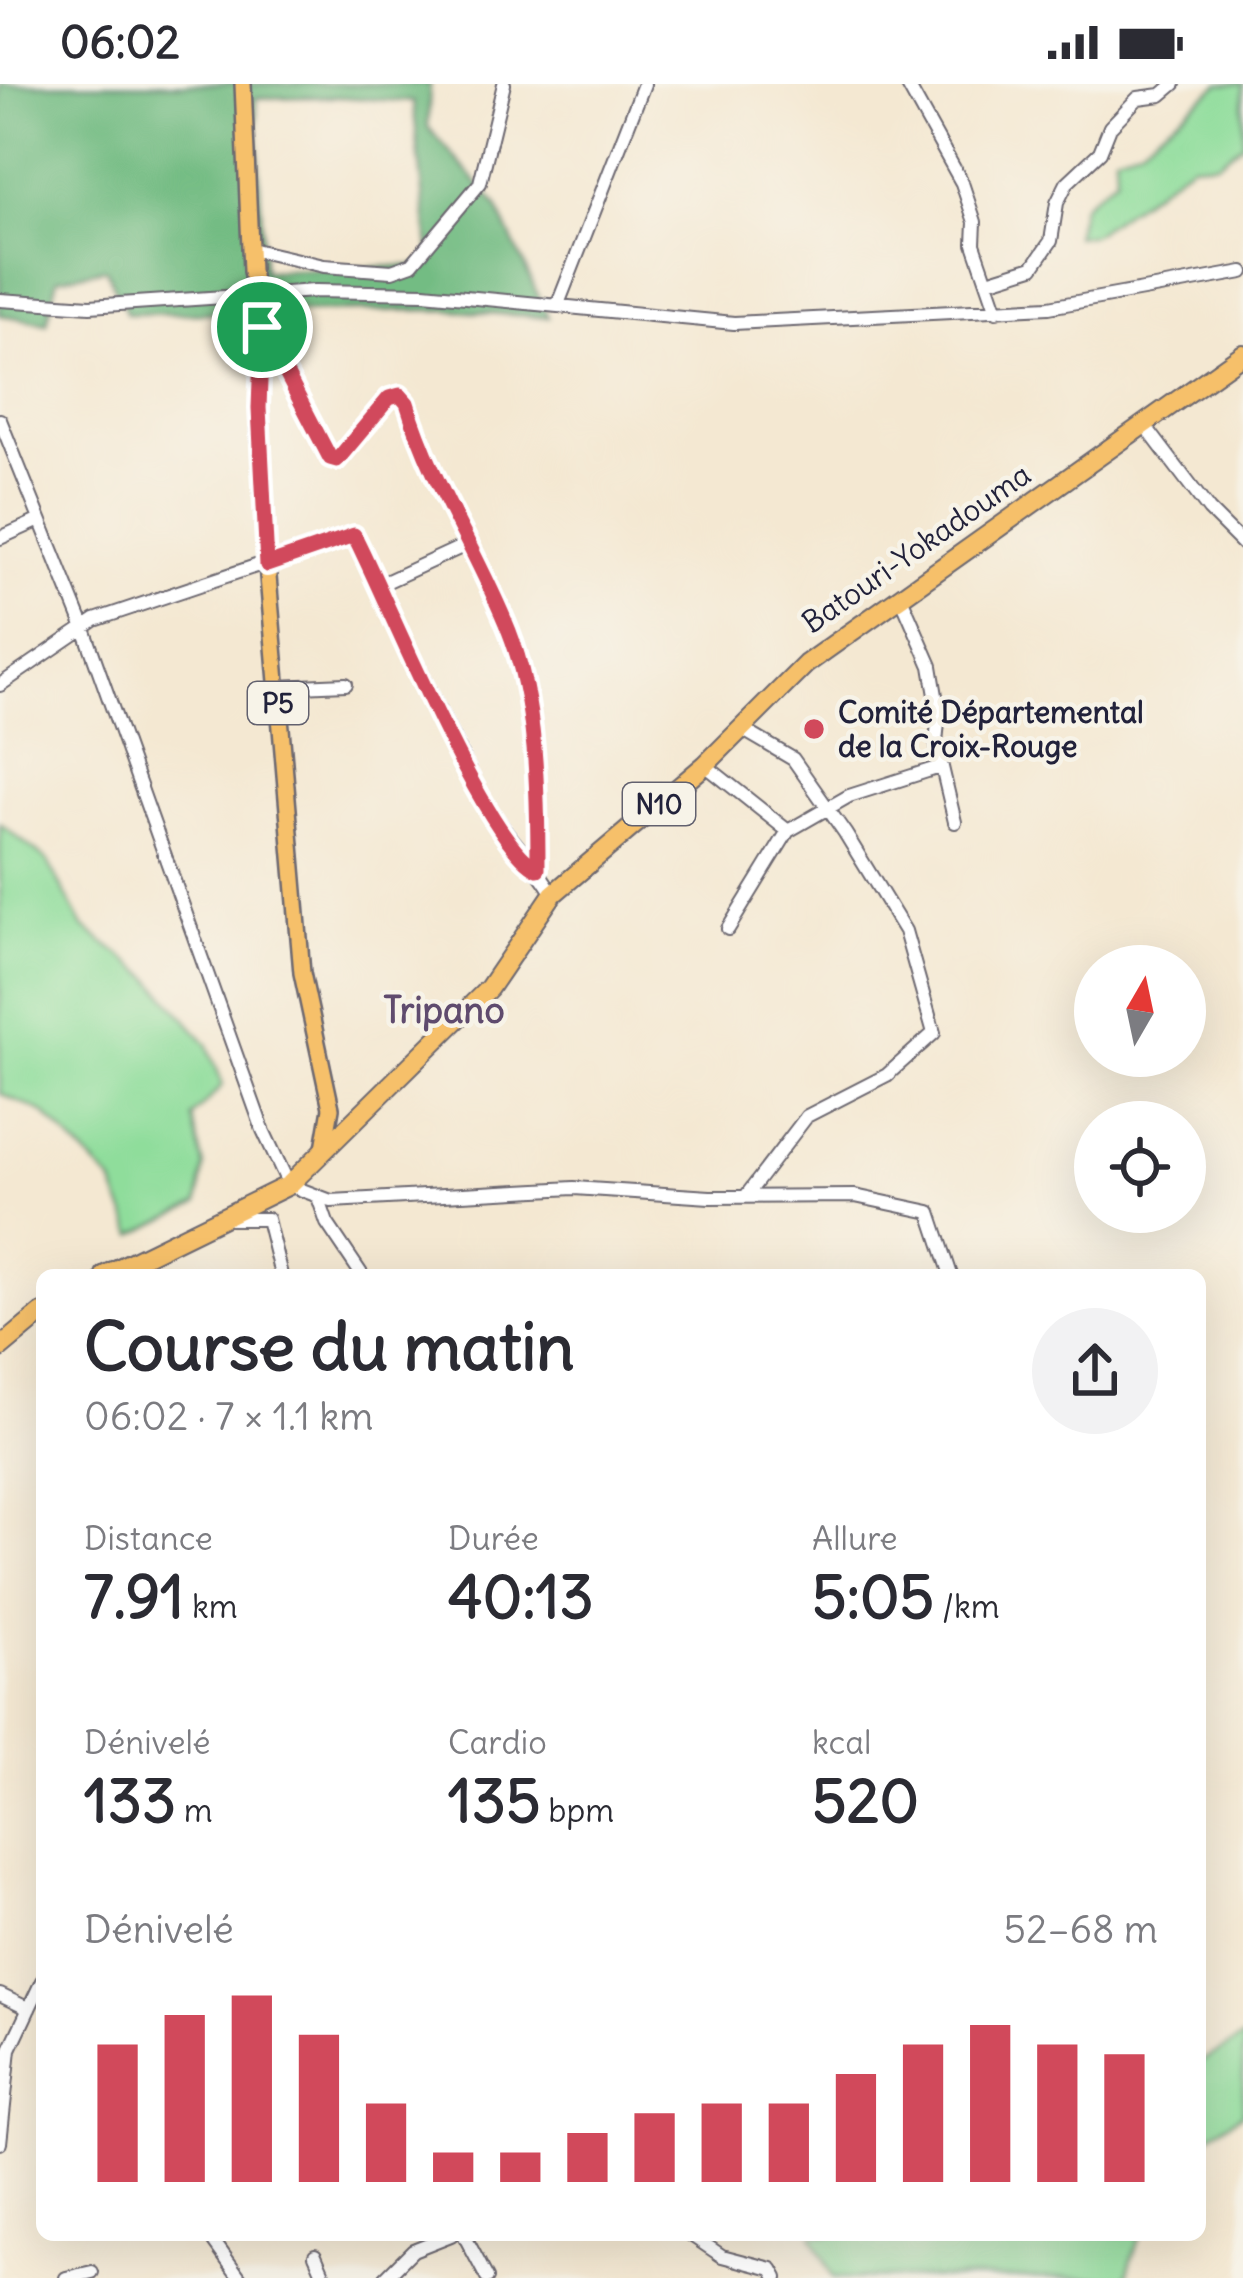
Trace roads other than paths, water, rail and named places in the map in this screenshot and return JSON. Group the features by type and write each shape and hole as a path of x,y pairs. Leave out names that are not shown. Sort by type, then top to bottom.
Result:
{"highway":[{"name":"Batouri-Yokadouma","path":"116,1269 290,1185 489,988 553,894 705,765 806,664 1243,354"},
{"path":"0,1348 36,1320"}],"main road":[{"name":"P5","path":"243,84 252,287 259,294 262,327 259,408 267,565 302,974 331,1108 324,1148"},
{"path":"331,1108 356,1121"}],"street":[{"path":"250,249 324,266 392,271 412,264 480,183 504,84"},
{"path":"558,304 644,84"},
{"path":"908,84 962,183 997,311"},
{"path":"988,281 1033,267 1051,241 1057,203 1067,183 1100,152 1110,128 1138,98 1161,94 1174,84"},
{"path":"0,300 90,306 259,294 424,293 672,320 734,322 997,311 1075,303 1243,272"},
{"path":"262,327 330,458 337,460 349,452 389,398 404,397 437,490 467,544 522,670 538,869"},
{"path":"1,423 83,626 225,1026 290,1185 318,1197 401,1201 574,1188 855,1196 925,1208 934,1217 949,1269"},
{"path":"1146,427 1208,510 1243,544"},
{"path":"0,538 40,520"},
{"path":"0,685 83,626 352,534 483,799 514,849 538,869 553,894"},
{"path":"377,586 467,544"},
{"path":"899,595 931,666 940,767 955,822"},
{"path":"277,687 346,684"},
{"path":"742,729 781,748 827,807 905,931 934,1033 886,1076 807,1116 746,1196"},
{"path":"705,765 788,831"},
{"path":"728,929 788,831 827,807 940,767"},
{"path":"318,1197 328,1223 358,1269"},
{"path":"224,1214 232,1220 267,1219 280,1269"},
{"path":"0,2143 10,2049 36,1993"},
{"path":"0,1995 28,2009"},
{"path":"385,2278 412,2250 435,2241"},
{"path":"467,2241 487,2278"},
{"path":"700,2241 722,2256 772,2269 777,2278"},
{"path":"214,2242 240,2278"},
{"path":"314,2254 325,2278"},
{"path":"66,2278 92,2272"}],"place":[{"name":"Comité Départemental de la Croix-Rouge","path":"814,729"}],"district":[{"name":"Tripano","path":"444,1010"}]}
